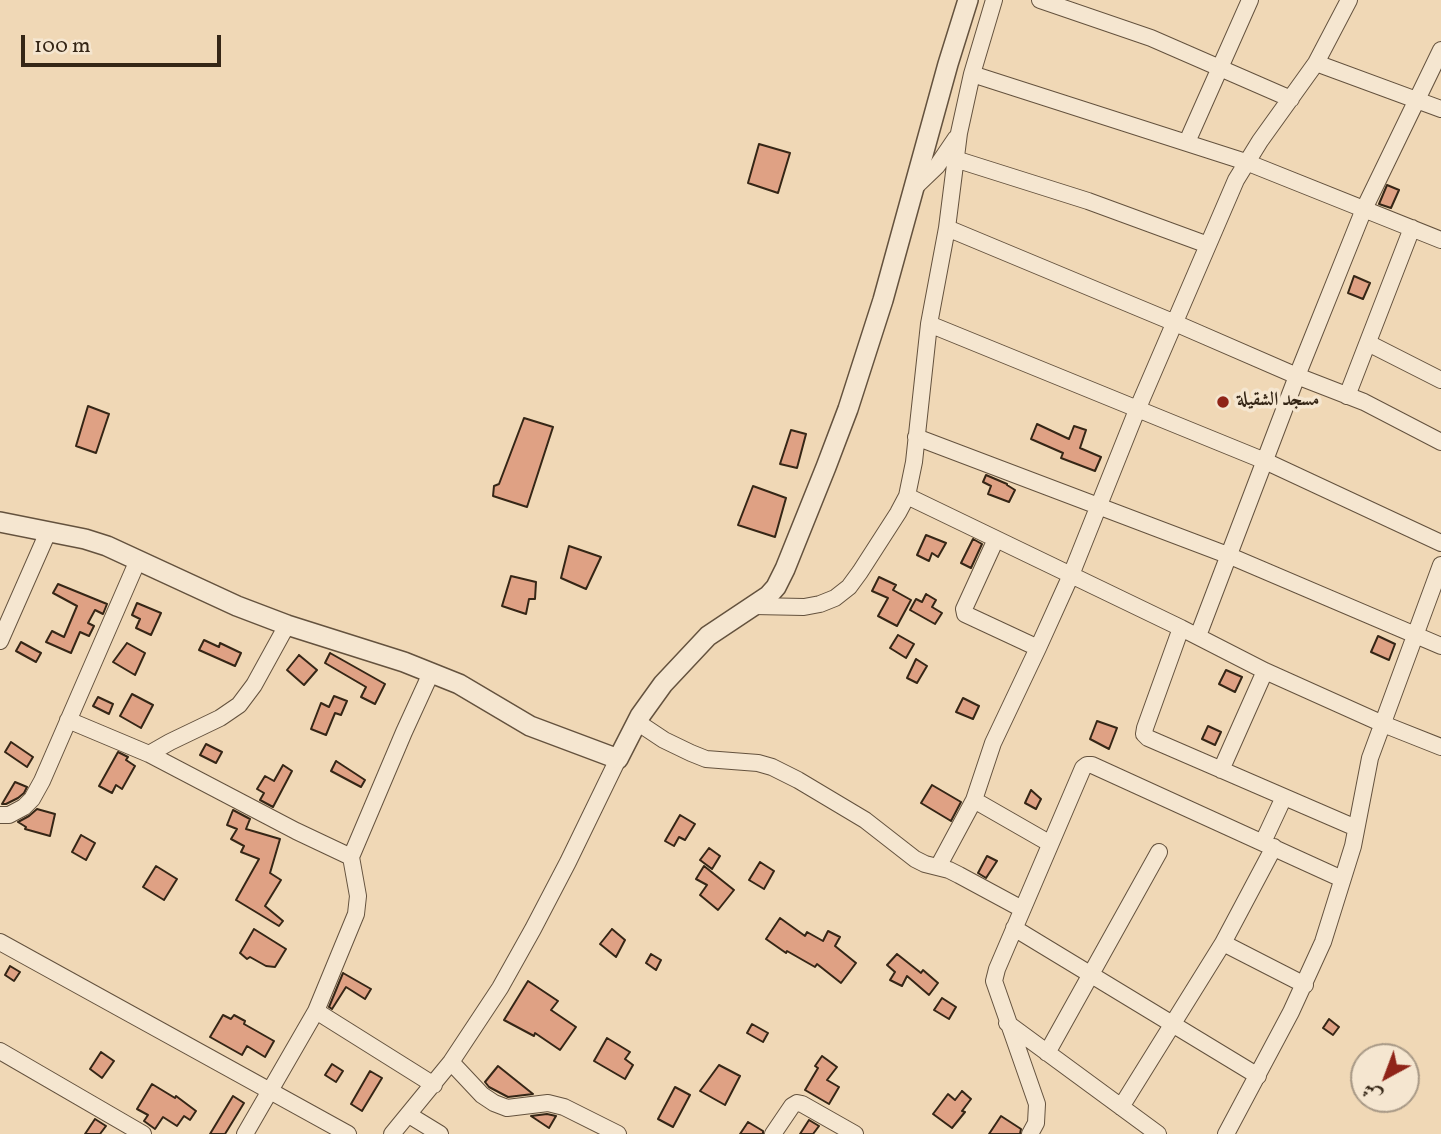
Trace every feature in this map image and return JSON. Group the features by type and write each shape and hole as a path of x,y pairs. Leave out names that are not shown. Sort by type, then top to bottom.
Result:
{"street":[{"path":"392,1134 434,1085 489,1006 568,862 637,722 663,684 708,636 768,596 776,587 848,409 883,300 968,0"},
{"path":"754,606 804,607 835,598 849,587 860,572 907,496 914,462 929,324 947,228 959,133 972,74 994,0"},
{"path":"1040,0 1151,38 1291,99"},
{"path":"1187,142 1250,0"},
{"path":"937,867 974,800 993,743 1071,575 1137,410 1236,180 1316,63 1349,0"},
{"path":"1198,636 1364,209 1441,50"},
{"path":"1316,63 1441,109"},
{"path":"972,74 1246,162 1441,240"},
{"path":"914,188 937,166 959,133"},
{"path":"955,159 1088,201 1208,245"},
{"path":"947,228 1380,410 1441,442"},
{"path":"1347,396 1412,228"},
{"path":"929,324 1265,461 1441,543"},
{"path":"1368,343 1441,380"},
{"path":"916,437 1230,556 1441,646"},
{"path":"907,496 1265,671 1441,747"},
{"path":"0,522 107,546 196,588 287,625 367,650 459,684 530,726 618,758"},
{"path":"0,641 48,532"},
{"path":"996,540 964,609 965,614 1038,648"},
{"path":"0,815 9,815 24,807 43,781 138,560"},
{"path":"1226,1134 1305,985 1323,942 1353,846 1370,758 1441,565"},
{"path":"149,754 220,718 239,705 254,685 287,625"},
{"path":"1181,628 1144,734 1356,828"},
{"path":"1221,770 1265,671"},
{"path":"246,1134 316,1011 356,914 359,896 351,857 431,673"},
{"path":"68,720 149,754 285,826 351,857"},
{"path":"637,722 664,740 699,756 772,766 866,820 915,859 959,875 1022,909"},
{"path":"1030,1134 1036,1123 1037,1104 994,981 1049,843 1083,768 1092,765 1342,879"},
{"path":"1121,1107 1223,943 1269,845 1284,797"},
{"path":"974,800 1049,843"},
{"path":"1048,1052 1159,852"},
{"path":"1014,928 1258,1076"},
{"path":"0,942 348,1134"},
{"path":"1223,943 1305,985"},
{"path":"316,1011 434,1085"},
{"path":"1007,1023 1158,1134"},
{"path":"0,1051 143,1134"},
{"path":"451,1062 482,1095 494,1103 507,1108 548,1103 564,1107 618,1134"},
{"path":"773,1134 792,1106 797,1103 855,1134"},
{"path":"409,1115 440,1134"}],"building":[{"path":"759,144 790,153 778,193 748,183"},
{"path":"1387,185 1399,190 1391,208 1379,204"},
{"path":"1354,276 1370,283 1363,299 1348,293"},
{"path":"88,406 109,414 96,453 76,446"},
{"path":"524,418 553,427 527,507 493,496 494,486 499,484"},
{"path":"1037,424 1069,439 1074,426 1086,430 1080,448 1101,457 1095,471 1061,458 1063,453 1031,439"},
{"path":"791,430 806,434 797,468 780,464"},
{"path":"986,475 1015,490 1009,502 988,494 991,486 983,482"},
{"path":"753,486 786,498 775,537 738,525"},
{"path":"926,535 946,543 938,557 932,553 929,561 917,555"},
{"path":"973,539 982,544 971,568 961,563"},
{"path":"569,546 601,557 586,589 561,578"},
{"path":"511,576 536,582 535,599 529,599 526,614 502,606"},
{"path":"879,577 896,585 893,590 911,600 897,626 878,616 888,598 872,591"},
{"path":"58,584 107,604 103,614 95,610 88,623 94,626 89,636 80,632 71,653 46,642 52,631 64,637 77,606 53,593"},
{"path":"926,594 936,600 932,607 942,613 935,624 910,610 916,599 922,602"},
{"path":"137,603 161,613 151,635 136,628 140,619 132,615"},
{"path":"898,635 914,644 906,658 890,648"},
{"path":"1378,636 1395,644 1389,660 1371,652"},
{"path":"204,640 219,647 220,643 241,653 235,666 199,650"},
{"path":"21,642 41,653 36,662 16,651"},
{"path":"127,643 145,653 135,675 113,662"},
{"path":"330,653 385,684 375,704 361,697 366,687 325,663"},
{"path":"299,655 317,670 304,685 287,670"},
{"path":"916,659 927,666 917,683 907,678"},
{"path":"1226,670 1242,677 1235,692 1219,684"},
{"path":"132,694 153,705 141,728 120,716"},
{"path":"334,696 347,701 341,715 335,713 326,735 311,729 321,703 329,707"},
{"path":"98,697 113,704 109,714 93,706"},
{"path":"963,698 979,706 973,719 956,712"},
{"path":"1097,721 1117,728 1109,749 1090,739"},
{"path":"1208,726 1221,732 1215,745 1202,739"},
{"path":"11,742 33,757 27,767 5,752"},
{"path":"206,744 222,752 216,763 200,755"},
{"path":"118,752 128,757 126,760 135,766 122,789 116,785 112,793 99,786"},
{"path":"336,761 365,780 361,787 331,771"},
{"path":"283,765 292,771 273,807 260,800 264,793 257,789 265,776 274,781"},
{"path":"15,782 27,787 24,793 2,804"},
{"path":"932,785 961,802 951,821 921,803"},
{"path":"1031,790 1041,799 1036,809 1025,803"},
{"path":"37,809 55,814 50,836 25,829 26,827 18,822"},
{"path":"233,810 250,819 246,829 280,839 270,873 281,880 265,906 283,921 279,926 236,900 259,859 241,852 244,846 231,839 237,829 227,825"},
{"path":"680,815 695,824 685,840 679,837 674,846 665,841"},
{"path":"81,835 95,843 86,860 72,852"},
{"path":"709,848 720,856 712,869 700,860"},
{"path":"987,856 997,861 986,878 978,873"},
{"path":"760,862 774,871 764,889 749,880"},
{"path":"156,866 177,879 164,900 143,887"},
{"path":"704,866 734,890 718,910 700,895 707,885 696,879"},
{"path":"780,918 805,936 807,932 823,941 828,931 840,937 835,946 856,963 841,983 817,964 815,967 787,951 786,953 766,939"},
{"path":"254,929 286,949 275,967 266,966 250,957 247,959 240,953"},
{"path":"612,929 625,940 616,957 600,944"},
{"path":"651,954 661,960 656,970 646,963"},
{"path":"897,954 938,983 929,995 907,976 902,986 890,980 895,972 887,965"},
{"path":"10,966 20,972 14,981 5,975"},
{"path":"343,973 371,989 365,999 346,987 332,1009 329,1007"},
{"path":"528,981 558,1001 551,1010 576,1027 560,1050 535,1033 534,1036 504,1020"},
{"path":"942,998 956,1007 949,1019 934,1010"},
{"path":"223,1015 231,1019 234,1015 274,1041 265,1057 247,1046 242,1055 210,1037"},
{"path":"1329,1019 1339,1027 1333,1035 1323,1028"},
{"path":"752,1024 768,1033 763,1042 747,1033"},
{"path":"607,1038 630,1052 625,1059 633,1065 625,1079 594,1061"},
{"path":"101,1052 114,1061 102,1078 90,1069"},
{"path":"822,1056 837,1067 827,1080 839,1087 829,1104 805,1090"},
{"path":"332,1064 343,1071 336,1082 325,1075"},
{"path":"719,1065 740,1076 725,1105 700,1091"},
{"path":"498,1066 533,1094 508,1097 489,1087 485,1082"},
{"path":"370,1071 382,1078 362,1111 351,1104"},
{"path":"152,1084 175,1098 176,1096 196,1111 190,1120 184,1116 177,1126 163,1117 155,1129 144,1121 148,1115 137,1109"},
{"path":"675,1087 690,1095 673,1127 658,1119"},
{"path":"962,1091 971,1099 962,1111 965,1112 952,1128 933,1114 948,1094 955,1100"},
{"path":"233,1096 244,1103 225,1134 210,1134"},
{"path":"531,1116 556,1116 549,1128"},
{"path":"1001,1116 1021,1129 1020,1134 989,1134"},
{"path":"95,1119 106,1126 100,1134 85,1134"},
{"path":"809,1120 819,1126 813,1134 800,1134"},
{"path":"748,1122 763,1131 763,1134 740,1134"}],"place":[{"name":"مسجد الشقيلة","path":"1223,402"}]}
